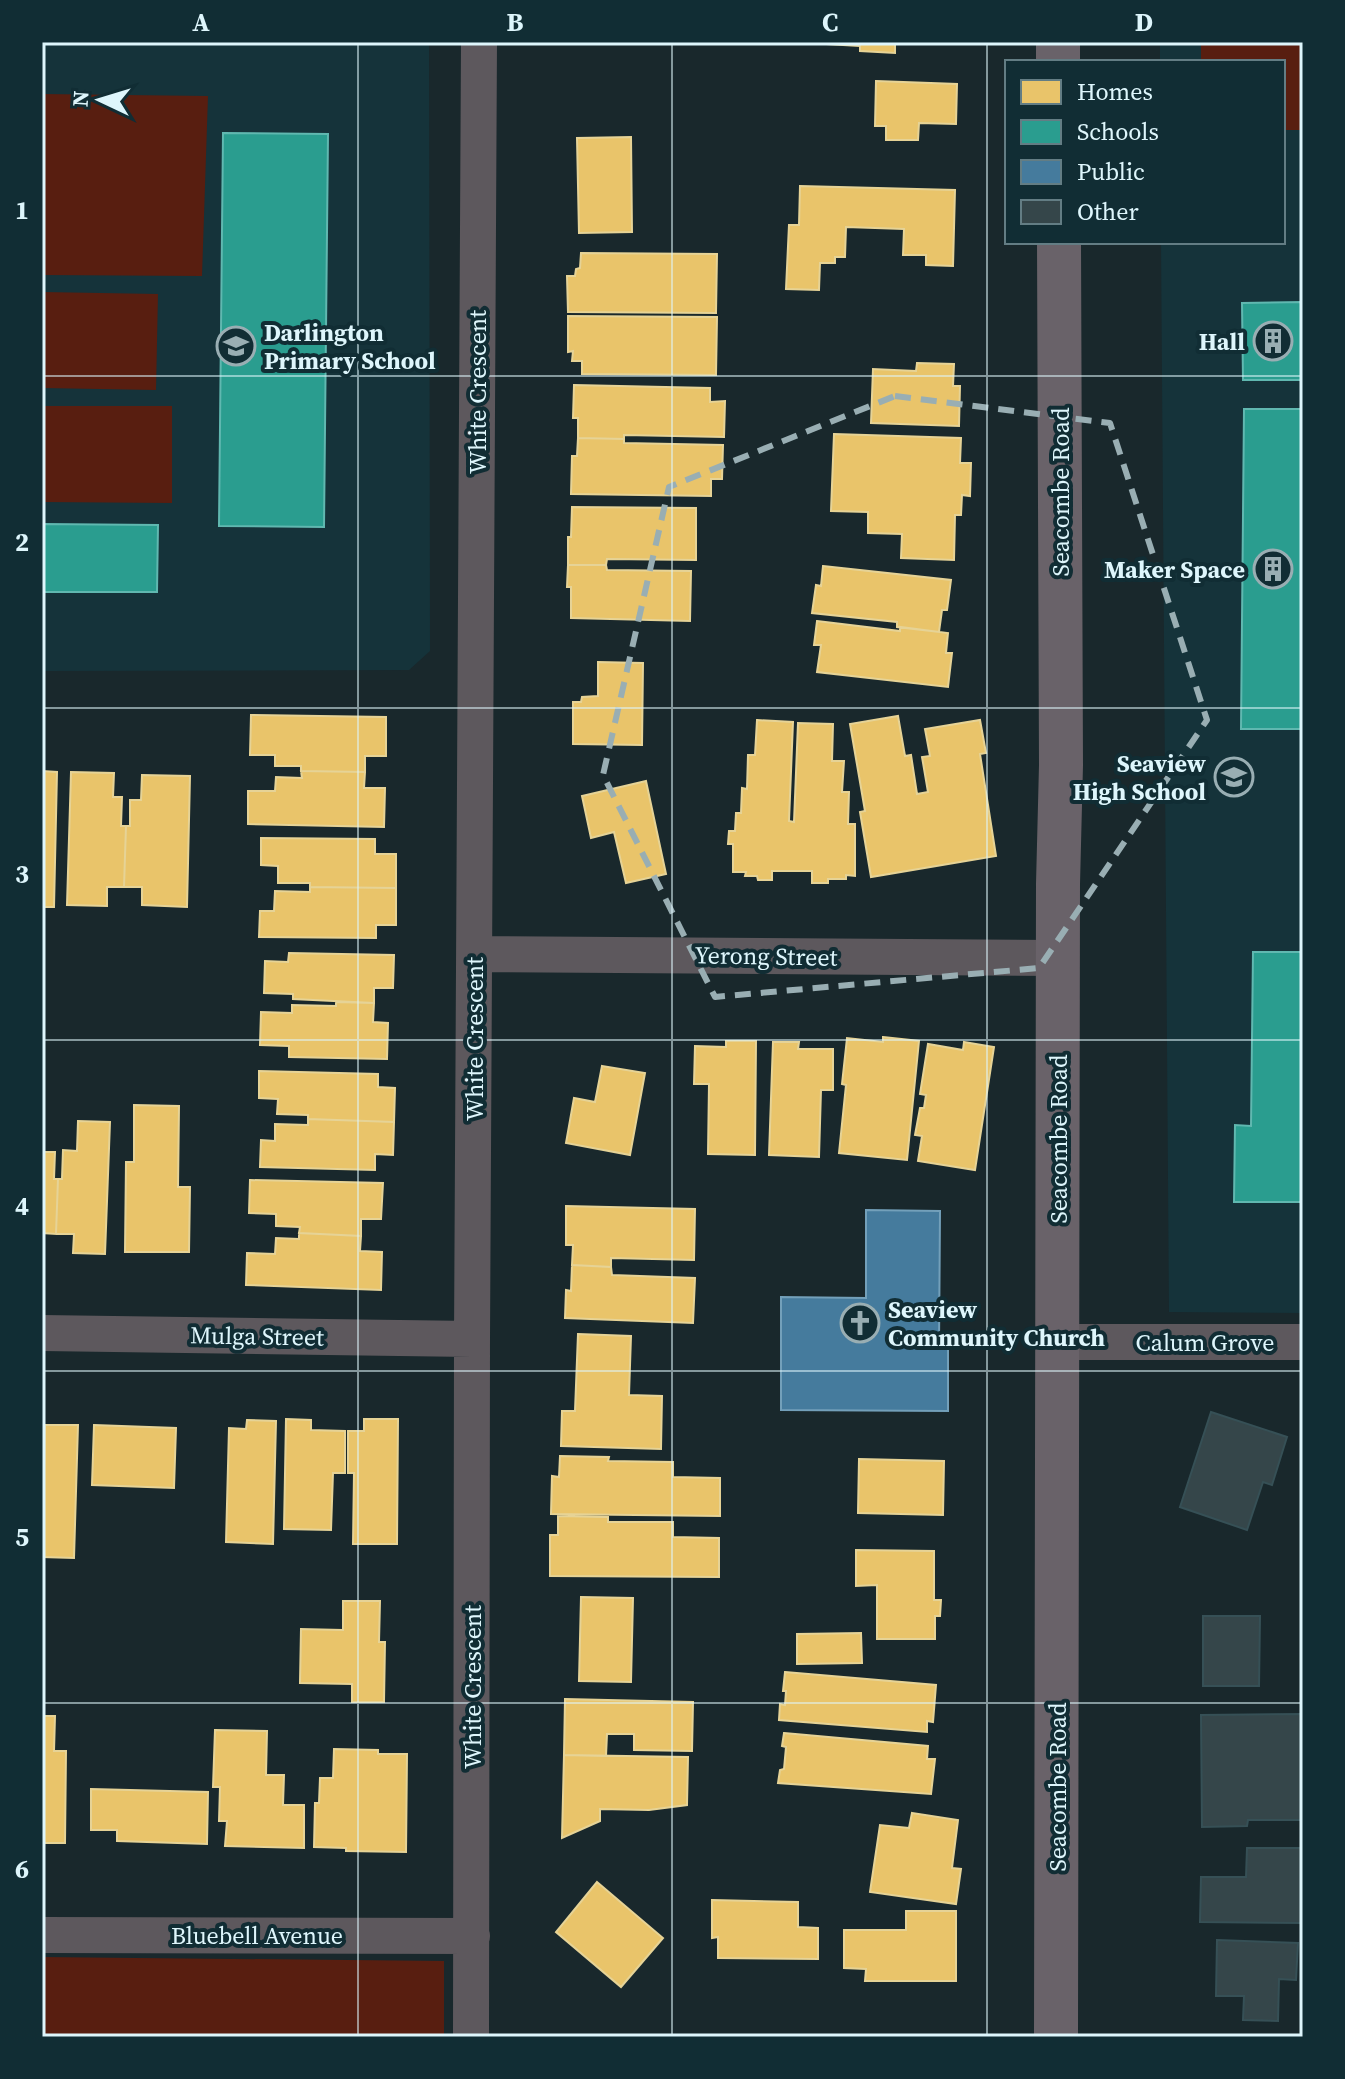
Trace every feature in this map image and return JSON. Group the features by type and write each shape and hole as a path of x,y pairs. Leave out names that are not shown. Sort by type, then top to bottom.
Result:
{"main road":[{"name":"Seacombe Road","path":"1056,2037 1058,884 1061,765 1059,244"}],"street":[{"name":"White Crescent","path":"471,2037 479,42"},
{"name":"Yerong Street","path":"475,954 1058,958"},
{"name":"Mulga Street","path":"42,1333 472,1339"},
{"name":"Calum Grove","path":"1058,1342 1303,1342"},
{"name":"Bluebell Avenue","path":"42,1935 472,1936"}],"highlighted area":[{"path":"895,396 1110,423 1207,720 1039,968 715,997 603,775 669,487"}],"shaded area":[{"name":"Darlington Primary School","path":"42,42 429,42 430,651 409,670 42,671"},
{"name":"Seaview High School","path":"1160,42 1303,42 1303,1313 1169,1312 1161,244 1285,244 1285,60 1160,60"},
{"path":"1201,42 1303,42 1303,130 1285,130 1285,60 1201,60"},
{"path":"42,94 208,96 202,276 42,275"},
{"path":"42,292 158,294 156,390 42,388"},
{"path":"42,406 172,406 172,503 42,502"},
{"path":"42,1957 444,1961 444,2037 42,2037"}],"building: Homes":[{"path":"827,42 895,42 895,53 860,51 860,46"},
{"path":"876,81 957,84 956,124 919,123 918,140 886,140 886,126 875,126"},
{"path":"631,137 632,232 579,233 577,138"},
{"path":"800,186 955,190 953,266 926,265 926,255 903,255 904,229 846,227 845,257 835,257 835,263 820,263 819,290 786,289 789,225 799,225"},
{"path":"581,253 717,254 716,313 568,312 567,276 575,276 576,269 580,268"},
{"path":"568,316 717,317 716,375 582,374 582,361 572,361 573,351 568,352"},
{"path":"917,363 954,364 953,386 960,386 959,426 871,423 873,369 916,371"},
{"path":"574,385 710,388 710,402 725,401 724,437 624,435 624,439 578,438 578,418 573,418"},
{"path":"834,434 961,438 960,463 971,463 970,496 962,495 961,515 955,515 954,560 901,558 902,534 868,533 868,512 831,511"},
{"path":"578,438 624,439 624,443 723,445 722,479 711,479 711,496 571,494 572,456 577,456"},
{"path":"572,507 696,508 696,560 607,559 606,565 568,565"},
{"path":"568,565 606,565 607,570 691,571 690,621 571,618"},
{"path":"823,566 951,580 947,610 942,610 939,632 897,627 897,622 812,613 816,585 821,586"},
{"path":"817,621 948,633 946,653 952,653 948,687 817,672 821,645 814,645"},
{"path":"598,662 643,663 642,745 573,744 573,702 581,702 582,697 598,696"},
{"path":"251,715 386,717 386,756 365,756 365,772 301,771 301,766 275,766 275,755 250,755"},
{"path":"898,716 905,756 911,755 917,794 928,792 922,757 930,756 925,729 980,720 986,753 980,754 996,856 871,877 860,812 865,811 850,724"},
{"path":"757,720 793,722 789,821 794,822 798,723 833,724 832,761 844,761 842,792 849,792 848,824 855,824 855,876 828,879 828,883 812,883 812,871 772,871 772,880 758,880 757,876 745,876 746,872 733,872 733,844 728,844 729,831 735,831 736,813 741,813 742,788 747,789 748,755 755,755"},
{"path":"42,771 57,772 54,907 42,907"},
{"path":"301,771 365,772 364,788 385,788 384,827 248,824 248,791 275,791 276,777 302,778"},
{"path":"71,772 114,773 113,797 122,797 121,826 126,826 124,887 107,887 107,906 67,905"},
{"path":"142,775 190,776 187,907 142,905 142,887 124,887 130,800 141,800"},
{"path":"646,781 666,874 626,883 614,832 591,838 582,796"},
{"path":"261,838 375,839 375,854 396,854 396,888 310,887 310,883 278,883 278,866 261,865"},
{"path":"310,887 396,888 396,925 376,925 376,938 259,937 260,911 274,911 275,891 310,892"},
{"path":"289,953 394,955 393,988 374,988 374,1003 293,999 293,994 264,993 265,961 288,962"},
{"path":"336,1002 374,1003 373,1022 388,1023 387,1059 289,1057 289,1046 260,1045 261,1012 292,1013 292,1005 336,1006"},
{"path":"883,1037 919,1041 907,1160 839,1153 847,1038 883,1042"},
{"path":"726,1041 756,1041 755,1155 708,1154 709,1084 694,1084 695,1046 726,1047"},
{"path":"773,1042 799,1042 798,1049 833,1049 833,1090 821,1090 819,1157 769,1155"},
{"path":"964,1042 994,1047 975,1170 918,1161 922,1136 915,1135 926,1095 920,1094 928,1044 963,1050"},
{"path":"602,1066 645,1073 630,1155 566,1143 574,1098 595,1102"},
{"path":"259,1071 378,1074 378,1087 395,1088 394,1122 308,1119 308,1115 277,1114 278,1099 259,1098"},
{"path":"134,1105 179,1106 178,1187 190,1187 189,1252 125,1252 126,1162 134,1162"},
{"path":"308,1119 394,1122 393,1155 375,1154 375,1170 260,1167 261,1140 275,1141 275,1124 308,1125"},
{"path":"78,1121 110,1122 105,1254 73,1253 74,1234 56,1234 58,1179 62,1179 63,1150 77,1151"},
{"path":"42,1152 55,1152 54,1179 58,1179 56,1234 42,1233"},
{"path":"250,1180 383,1183 381,1219 361,1219 361,1236 299,1233 300,1227 276,1226 276,1214 249,1213"},
{"path":"566,1206 695,1209 694,1260 611,1258 611,1267 572,1265 573,1245 566,1245"},
{"path":"299,1233 361,1236 360,1251 382,1252 381,1290 246,1285 247,1253 275,1254 276,1238 299,1239"},
{"path":"572,1265 611,1267 612,1275 695,1278 693,1323 565,1318 566,1290 571,1291"},
{"path":"578,1334 631,1336 629,1395 662,1396 661,1449 561,1446 562,1411 575,1411"},
{"path":"286,1419 311,1420 311,1430 345,1431 345,1473 333,1473 331,1530 284,1529"},
{"path":"364,1419 398,1419 397,1544 353,1544 354,1473 348,1473 348,1431 364,1431"},
{"path":"247,1420 276,1421 273,1544 226,1542 229,1428 246,1429"},
{"path":"45,1425 78,1425 74,1558 42,1557"},
{"path":"94,1425 176,1428 174,1488 92,1485"},
{"path":"560,1456 609,1457 608,1461 673,1462 673,1477 720,1478 720,1516 551,1514 552,1476 559,1477"},
{"path":"859,1459 944,1461 943,1515 858,1513"},
{"path":"558,1516 608,1517 608,1522 673,1522 673,1537 719,1538 719,1577 550,1576 550,1535 558,1535"},
{"path":"856,1550 934,1551 934,1600 941,1600 940,1616 935,1616 935,1639 877,1639 877,1585 856,1586"},
{"path":"581,1597 633,1598 631,1682 579,1681"},
{"path":"343,1601 380,1601 379,1642 385,1642 384,1702 352,1702 352,1684 300,1683 301,1629 343,1630"},
{"path":"861,1633 862,1663 797,1664 797,1634"},
{"path":"785,1672 936,1685 933,1722 927,1721 927,1732 779,1720 780,1704 785,1705"},
{"path":"565,1699 693,1702 692,1751 634,1750 634,1734 607,1734 606,1756 564,1755"},
{"path":"42,1716 55,1716 54,1751 66,1751 65,1843 42,1843"},
{"path":"215,1730 267,1731 266,1775 284,1775 283,1805 304,1805 304,1848 225,1846 227,1821 219,1821 220,1787 213,1787"},
{"path":"784,1733 928,1746 927,1759 935,1759 931,1794 778,1783 780,1770 784,1769"},
{"path":"334,1749 407,1754 406,1852 314,1847 315,1803 319,1803 320,1778 333,1778"},
{"path":"564,1755 688,1757 687,1805 649,1810 600,1809 600,1821 562,1838"},
{"path":"91,1789 208,1792 207,1844 117,1841 117,1830 91,1830"},
{"path":"912,1813 958,1820 952,1868 961,1869 956,1904 870,1892 880,1825 909,1828"},
{"path":"597,1882 663,1938 621,1987 556,1932"},
{"path":"712,1900 798,1902 798,1927 818,1928 818,1959 718,1958 718,1937 712,1938"},
{"path":"906,1911 956,1911 956,1981 865,1981 866,1969 844,1968 844,1930 906,1930"}],"building: Schools":[{"path":"223,133 328,134 324,527 219,526"},
{"name":"Hall","path":"1303,302 1303,380 1243,380 1242,303"},
{"name":"Maker Space","path":"1244,409 1303,409 1303,729 1241,729"},
{"path":"42,524 158,525 157,592 42,592"},
{"path":"1253,952 1303,952 1303,1202 1234,1202 1235,1125 1251,1126"}],"building: Public":[{"name":"Seaview Community Church","path":"866,1210 940,1211 939,1348 948,1348 948,1411 781,1410 781,1297 866,1298"}],"building: Other":[{"path":"1211,1412 1287,1437 1272,1485 1263,1482 1247,1530 1180,1507"},
{"path":"1203,1616 1260,1616 1259,1686 1203,1686"},
{"path":"1303,1714 1303,1820 1248,1820 1247,1826 1202,1827 1201,1715"},
{"path":"1247,1848 1303,1848 1303,1923 1200,1922 1201,1877 1246,1877"},
{"path":"1217,1940 1298,1943 1296,1980 1279,1979 1278,2021 1243,2020 1244,1996 1216,1996"}],"place":[{"name":"Hall","path":"1273,341"},
{"name":"Darlington Primary School","path":"236,346"},
{"name":"Maker Space","path":"1273,569"},
{"name":"Seaview High School","path":"1234,777"},
{"name":"Seaview Community Church","path":"860,1323"}]}
